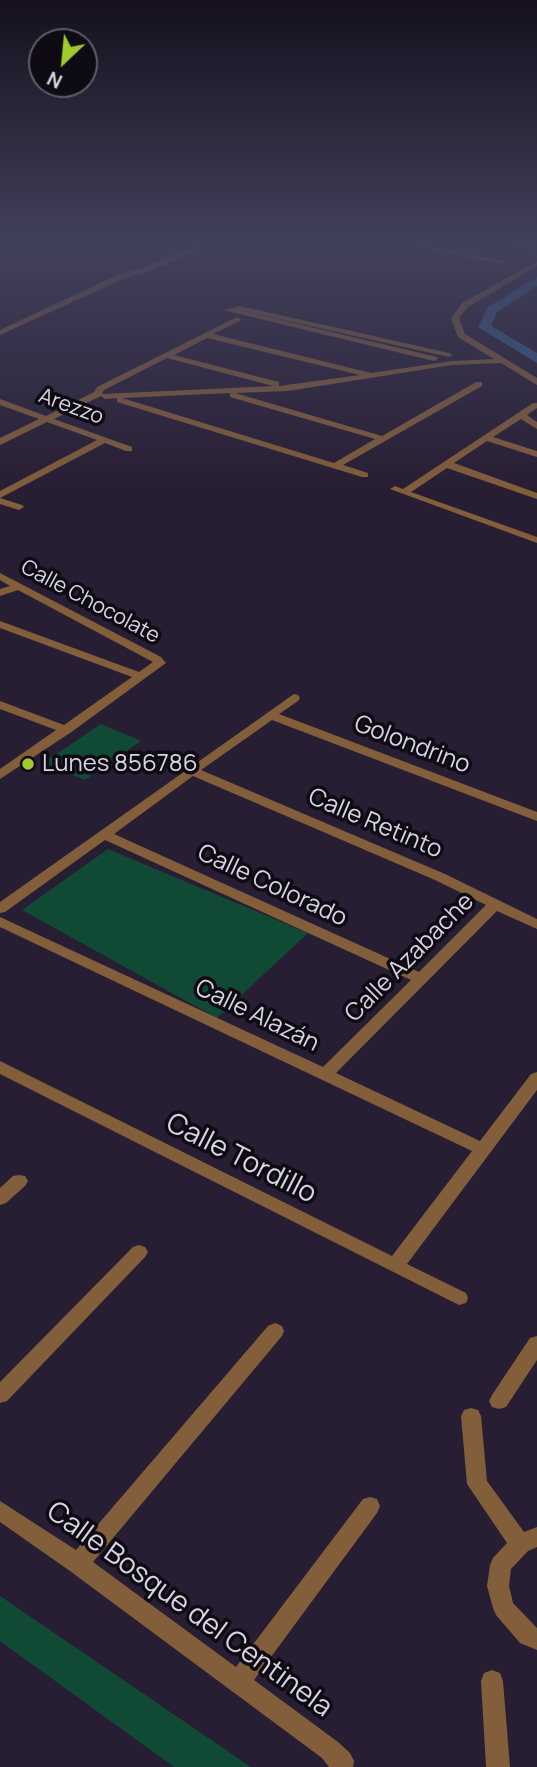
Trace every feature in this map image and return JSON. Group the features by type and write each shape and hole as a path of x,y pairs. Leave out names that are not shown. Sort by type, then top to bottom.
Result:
{"street":[{"path":"102,395 100,389 223,326"},
{"path":"292,326 434,359"},
{"path":"323,326 449,355"},
{"path":"458,326 461,335 537,382"},
{"path":"339,337 348,332"},
{"path":"206,335 376,376"},
{"path":"0,442 102,395 222,392 288,387 376,376 449,355 485,350"},
{"path":"166,355 288,387"},
{"path":"393,372 452,363 500,360"},
{"path":"143,367 205,365"},
{"path":"335,466 479,384"},
{"path":"222,392 383,439"},
{"path":"102,395 365,475"},
{"name":"Arezzo","path":"0,402 129,449"},
{"path":"536,405 446,464 399,490 537,540"},
{"path":"522,415 537,426"},
{"path":"486,438 537,454"},
{"path":"0,495 104,440"},
{"path":"446,464 537,496"},
{"path":"0,501 19,508"},
{"name":"Calle Chocolate","path":"0,576 157,659 160,663 142,677"},
{"path":"0,593 19,586"},
{"path":"0,624 142,677"},
{"path":"2,775 142,677"},
{"path":"2,905 294,698"},
{"path":"0,705 65,730"},
{"name":"Golondrino","path":"270,715 537,817"},
{"name":"Calle Retinto","path":"192,771 496,903 537,925"},
{"name":"Calle Colorado","path":"104,834 421,979"},
{"name":"Calle Azabache","path":"326,1074 496,903"},
{"name":"Calle Alazán","path":"2,905 6,923 483,1149"},
{"name":"Calle Tordillo","path":"0,1067 459,1298"},
{"path":"395,1266 537,1078"},
{"path":"0,1198 19,1181"},
{"path":"0,1395 139,1252"},
{"path":"78,1564 275,1331"},
{"path":"499,1401 535,1353"},
{"path":"471,1416 477,1485 528,1540 501,1565 498,1586 504,1608 527,1635 537,1639"},
{"path":"239,1682 370,1506"},
{"name":"Calle Bosque del Centinela","path":"0,1510 239,1682 341,1764"},
{"path":"492,1681 498,1767"}],"green space":[{"path":"101,724 141,741 85,780 43,763"},
{"path":"108,849 308,933 217,1018 22,910"},
{"path":"0,1596 251,1767 174,1767 0,1641"}],"waterway":[{"path":"484,326 537,359"}],"place":[{"name":"Lunes 856786","path":"28,764"}]}
